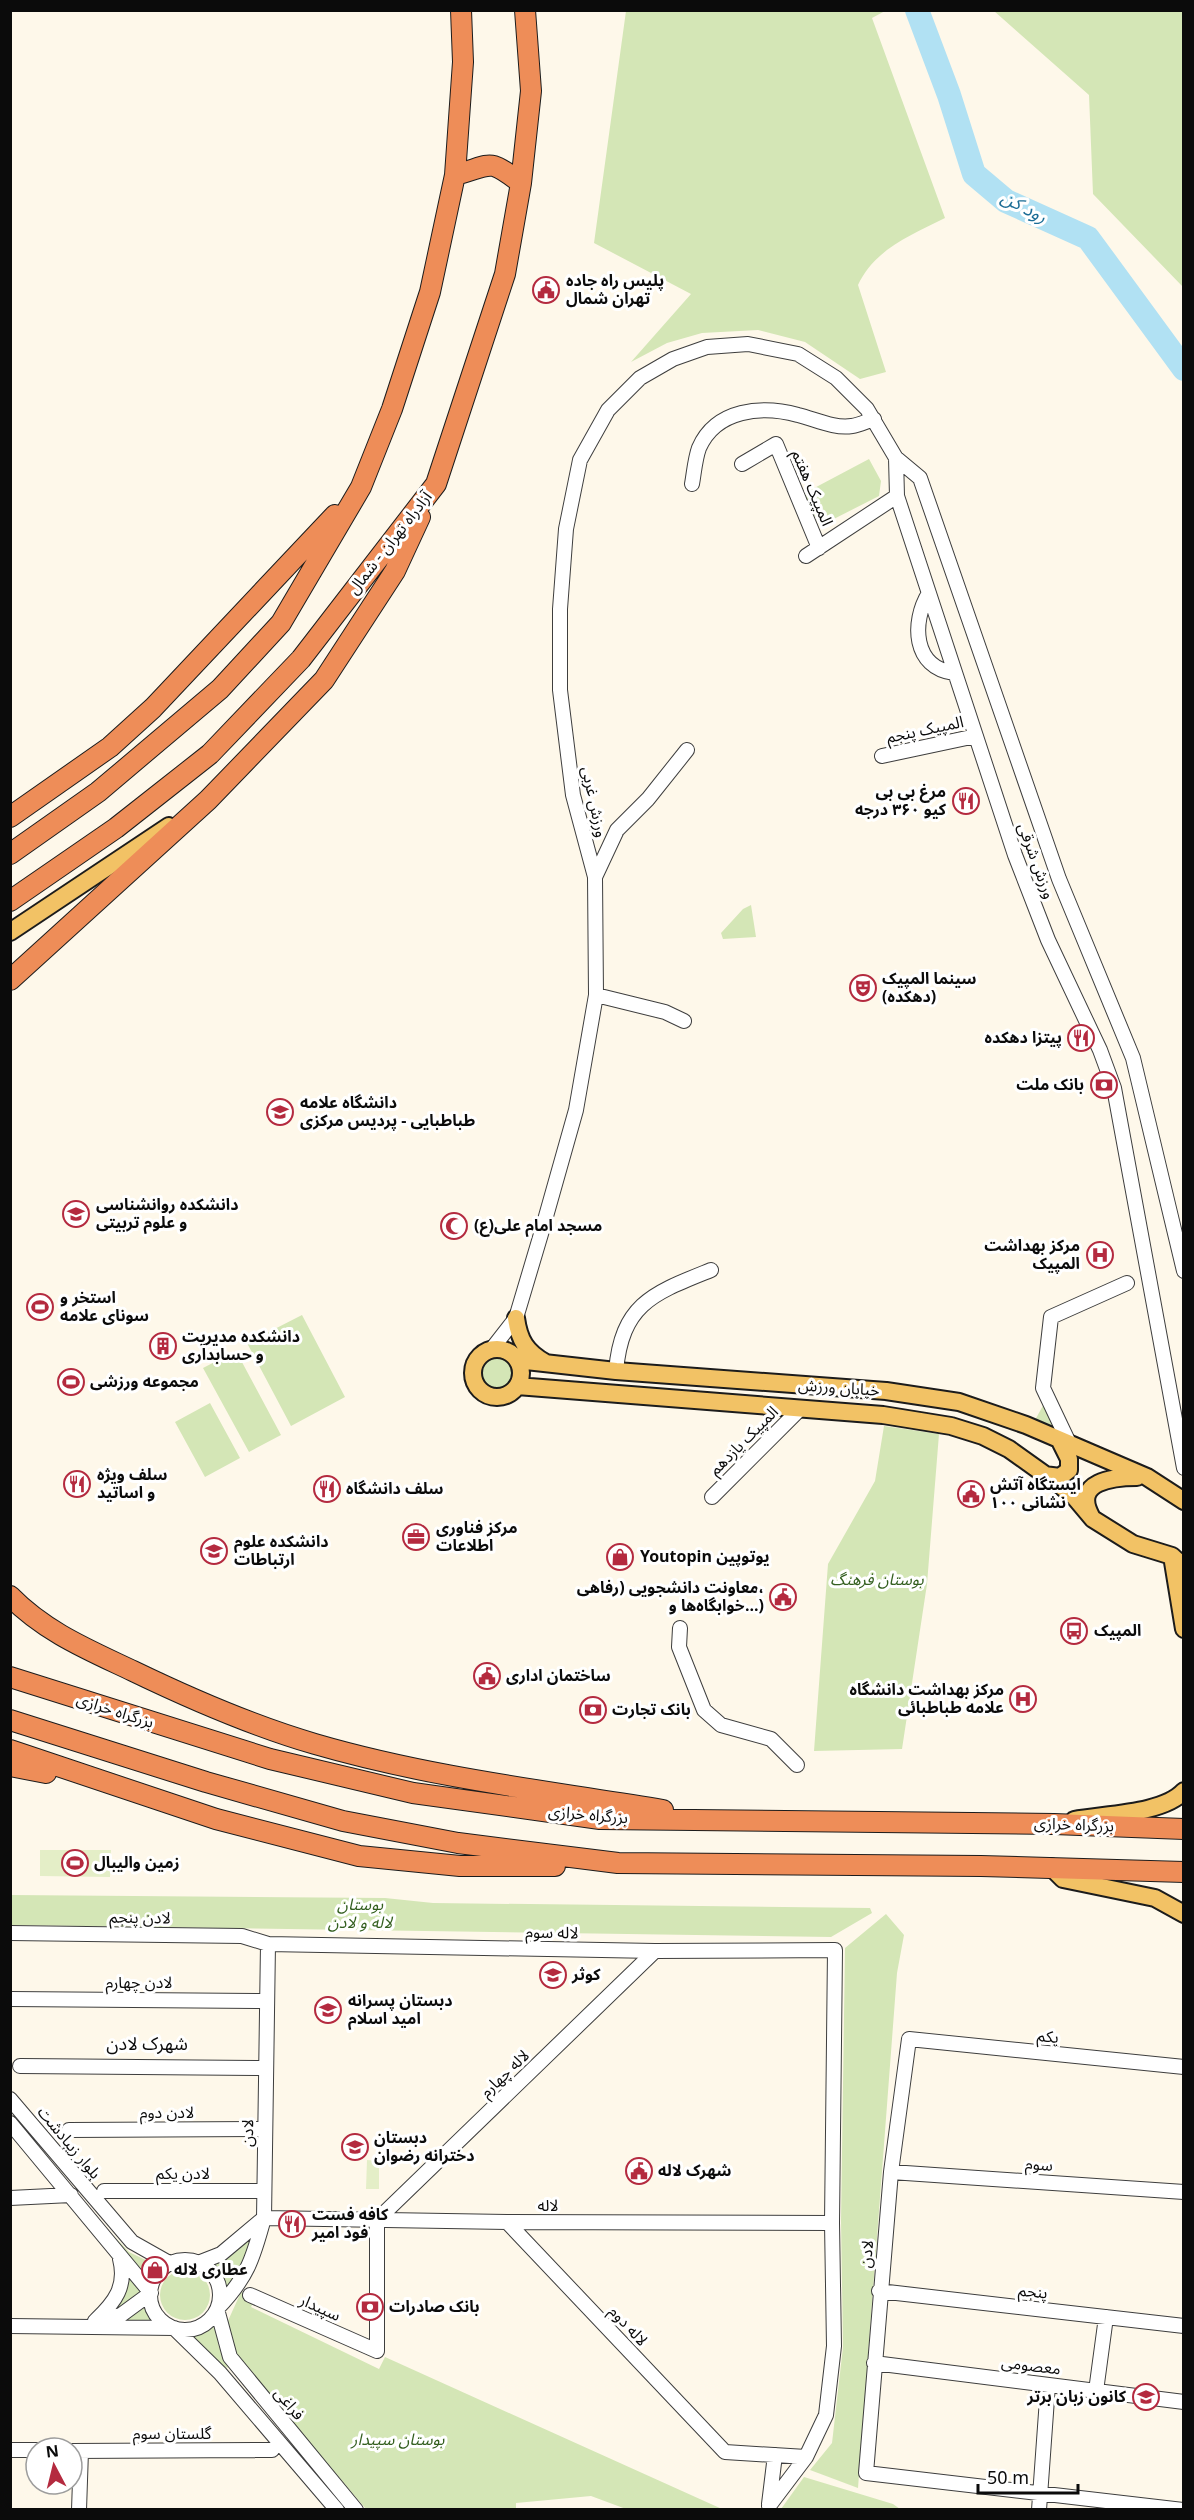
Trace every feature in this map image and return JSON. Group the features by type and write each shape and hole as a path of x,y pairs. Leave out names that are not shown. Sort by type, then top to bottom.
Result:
{"highway":[{"path":"10,854 98,792 220,689 281,623 361,487 392,409 430,292 455,176 463,62 461,10"},
{"name":"آزادراه تهران - شمال","path":"10,902 116,828 210,754 301,659 436,484 505,274 521,183 531,91 525,10"},
{"path":"455,176 485,165 498,165 521,183"},
{"path":"10,981 208,800 324,680 395,571 436,484"},
{"path":"10,817 110,747 153,708 361,487"},
{"path":"10,1596 29,1616 66,1639 183,1695 314,1744 456,1776 721,1820"},
{"name":"بزرگراه خرازی","path":"11,1677 270,1759 413,1793 600,1819 1054,1824 1184,1829"},
{"path":"10,1720 206,1782 343,1821 458,1843 618,1863"},
{"path":"10,1750 216,1819 358,1856 460,1866 618,1863 1051,1867 1184,1872"},
{"path":"10,1766 122,1787"}],"main road":[{"path":"10,932 208,800"},
{"path":"516,1318 524,1348 552,1366"},
{"path":"506,1351 517,1360 521,1373 517,1386 505,1396 489,1396 477,1387 473,1380 474,1364 484,1352 506,1351"},
{"name":"خیابان ورزش","path":"517,1360 552,1366 886,1391 948,1400 1026,1425 1147,1477 1184,1501"},
{"name":"خیابان ورزش","path":"517,1386 883,1415 951,1426 983,1436 1009,1449 1072,1494 1093,1519 1133,1544 1178,1561"},
{"path":"1043,1475 1060,1477 1069,1470 1065,1443"},
{"path":"1093,1519 1085,1506 1092,1488 1099,1482 1111,1477 1147,1477"},
{"path":"1178,1561 1184,1629"},
{"path":"1054,1824 1155,1808 1175,1801 1184,1791"},
{"path":"1051,1867 1063,1880 1155,1898 1184,1914"}],"street":[{"name":"ورزش شرقی","path":"748,344 798,354 836,378 867,409 896,458 897,496 1015,855 1044,929 1100,1050 1114,1088 1184,1468"},
{"name":"ورزش غربی","path":"491,1350 516,1318 576,1110 596,995 596,877 573,795 560,690 560,609 566,529 580,460 608,410 640,378 673,359 707,347 748,344"},
{"path":"692,484 698,451 705,437 725,419 745,411 774,410 838,426 851,426 874,419"},
{"name":"المپیک هفتم","path":"742,464 776,444 819,548"},
{"path":"896,458 920,478 1059,879 1134,1058 1184,1271"},
{"name":"المپیک هفتم","path":"806,556 897,496"},
{"path":"929,593 920,608 917,634 923,657 941,671 954,673"},
{"name":"المپیک پنجم","path":"882,756 975,736"},
{"path":"596,877 617,830 648,800 687,750"},
{"path":"596,995 665,1012 684,1022"},
{"path":"616,1371 618,1347 636,1309 667,1288 711,1270"},
{"path":"1065,1443 1042,1388 1051,1317 1127,1282"},
{"name":"المپیک یازدهم","path":"712,1497 800,1409"},
{"path":"1178,1435 1184,1412"},
{"path":"680,1628 679,1647 704,1710 721,1725 771,1739 797,1765"},
{"name":"لادن پنجم","path":"10,1933 242,1936 268,1944"},
{"name":"لاله سوم","path":"268,1944 655,1951 835,1950 832,2223"},
{"name":"لادن","path":"217,2309 239,2286 253,2258 264,2218 268,1944"},
{"name":"لاله چهارم","path":"377,2220 655,1951"},
{"name":"لادن چهارم","path":"10,1999 267,2001"},
{"name":"لادن","path":"909,2039 891,2172 879,2291 866,2473 1041,2492"},
{"name":"یکم","path":"909,2039 1184,2067"},
{"path":"20,2066 266,2068"},
{"name":"بلوار زیبادشت","path":"10,2099 132,2242 171,2264"},
{"name":"بلوار زیبادشت","path":"10,2123 151,2293"},
{"name":"لادن دوم","path":"69,2130 265,2129"},
{"name":"سوم","path":"891,2172 1184,2192"},
{"name":"لادن یکم","path":"104,2191 263,2191"},
{"path":"10,2198 70,2195"},
{"path":"198,2263 221,2254 264,2218"},
{"name":"لاله","path":"264,2218 507,2222 832,2223"},
{"name":"سپیدار","path":"250,2295 377,2351 377,2220"},
{"name":"لاله دوم","path":"507,2222 725,2452 775,2456"},
{"path":"768,2508 806,2457 826,2415 834,2346 832,2223"},
{"path":"95,2321 112,2305 121,2289 123,2271 119,2257"},
{"path":"10,2326 184,2330 204,2325 217,2309 219,2288 208,2269 198,2263 180,2261 171,2264 157,2276 151,2293 156,2314 174,2328"},
{"name":"پنجم","path":"879,2291 1184,2326"},
{"path":"75,2326 121,2315 151,2293"},
{"name":"فراغی","path":"217,2309 230,2357 356,2510"},
{"path":"1096,2391 1106,2317"},
{"name":"فراغی","path":"174,2328 220,2373 337,2510"},
{"name":"معصومی","path":"873,2363 1184,2402"},
{"path":"1040,2510 1048,2385"},
{"name":"گلستان سوم","path":"84,2451 272,2450"},
{"path":"768,2508 775,2456 806,2457"},
{"path":"1041,2492 1184,2510"}],"green space":[{"path":"626,11 885,11 872,18 945,218 907,237 884,252 865,272 858,285 886,372 860,379 805,342 758,330 702,333 667,343 631,362 691,294 594,243"},
{"path":"994,11 1183,11 1183,287 1093,194 1089,95"},
{"path":"869,459 881,481 879,496 820,526 803,494"},
{"path":"751,905 756,937 723,939 721,933 743,909"},
{"path":"302,1315 345,1397 291,1426 247,1343"},
{"path":"236,1351 281,1435 249,1452 203,1368"},
{"path":"497,1352 512,1358 518,1373 512,1388 497,1394 482,1388 476,1373 482,1358"},
{"path":"1046,1400 1060,1435 1034,1422"},
{"path":"210,1403 240,1458 205,1477 175,1422"},
{"name":"بوستان فرهنگ","path":"884,1426 939,1434 927,1584 902,1749 814,1751 828,1564 875,1481"},
{"name":"زمین والیبال","path":"40,1850 111,1850 110,1877 40,1876"},
{"name":"بوستان لاله و لادن","path":"11,1895 385,1898 433,1903 870,1908 872,1913 831,1937 11,1925"},
{"path":"886,1914 904,1935 897,1973 858,2488 810,2470 832,2443 843,2347 841,2221 845,1948"},
{"path":"367,2160 379,2161 379,2189 366,2189"},
{"path":"254,2234 245,2261 226,2292 220,2273 210,2263 241,2246"},
{"path":"114,2236 129,2252 156,2265 147,2280"},
{"path":"127,2270 142,2293 108,2315"},
{"path":"180,2270 190,2270 203,2277 210,2290 210,2300 203,2313 190,2320 180,2320 171,2316 164,2309 160,2300 160,2290 164,2281 171,2274"},
{"name":"بوستان سپیدار","path":"241,2292 255,2299 251,2307 379,2369 385,2357 722,2509 626,2509 591,2496 516,2503 516,2509 366,2509 234,2354 227,2323"},
{"path":"144,2308 155,2324 117,2324"},
{"path":"214,2324 219,2347 228,2368 221,2365 189,2334 202,2332"},
{"path":"804,2477 893,2504 900,2509 781,2509"}],"waterway":[{"name":"رود کن","path":"917,10 949,95 974,174 1006,201 1088,238 1184,369"}],"place":[{"name":"پلیس راه جاده تهران شمال","path":"546,290"},
{"name":"مرغ بی بی کیو ۳۶۰ درجه","path":"966,801"},
{"name":"سینما المپیک (دهکده)","path":"863,988"},
{"name":"پیتزا دهکده","path":"1081,1038"},
{"name":"بانک ملت","path":"1104,1085"},
{"name":"دانشگاه علامه طباطبایی - پردیس مرکزی","path":"280,1112"},
{"name":"دانشکده روانشناسی و علوم تربیتی","path":"76,1214"},
{"name":"مسجد امام علی(ع)","path":"454,1226"},
{"name":"مرکز بهداشت المپیک","path":"1100,1255"},
{"name":"استخر و سونای علامه","path":"40,1307"},
{"name":"دانشکده مدیریت و حسابداری","path":"163,1346"},
{"name":"مجموعه ورزشی","path":"71,1382"},
{"name":"سلف ویژه و اساتید","path":"77,1484"},
{"name":"سلف دانشگاه","path":"327,1489"},
{"name":"ایستگاه آتش نشانی ۱۰۰","path":"971,1494"},
{"name":"مرکز فناوری اطلاعات","path":"416,1537"},
{"name":"دانشکده علوم ارتباطات","path":"214,1551"},
{"name":"Youtopin یوتوپین","path":"620,1557"},
{"name":"معاونت دانشجویی (رفاهی، خوابگاه‌ها و...)","path":"783,1597"},
{"name":"المپیک","path":"1074,1631"},
{"name":"ساختمان اداری","path":"487,1676"},
{"name":"مرکز بهداشت دانشگاه علامه طباطبائی","path":"1023,1699"},
{"name":"بانک تجارت","path":"593,1710"},
{"name":"زمین والیبال","path":"75,1863"},
{"name":"کوثر","path":"553,1975"},
{"name":"دبستان پسرانه امید اسلام","path":"328,2010"},
{"name":"دبستان دخترانه رضوان","path":"355,2147"},
{"name":"شهرک لاله","path":"639,2171"},
{"name":"کافه فست فود امیر","path":"292,2224"},
{"name":"عطاری لاله","path":"155,2270"},
{"name":"بانک صادرات","path":"370,2307"},
{"name":"کانون زبان برتر","path":"1146,2397"}],"district":[{"name":"شهرک لادن","path":"147,2044"}]}
